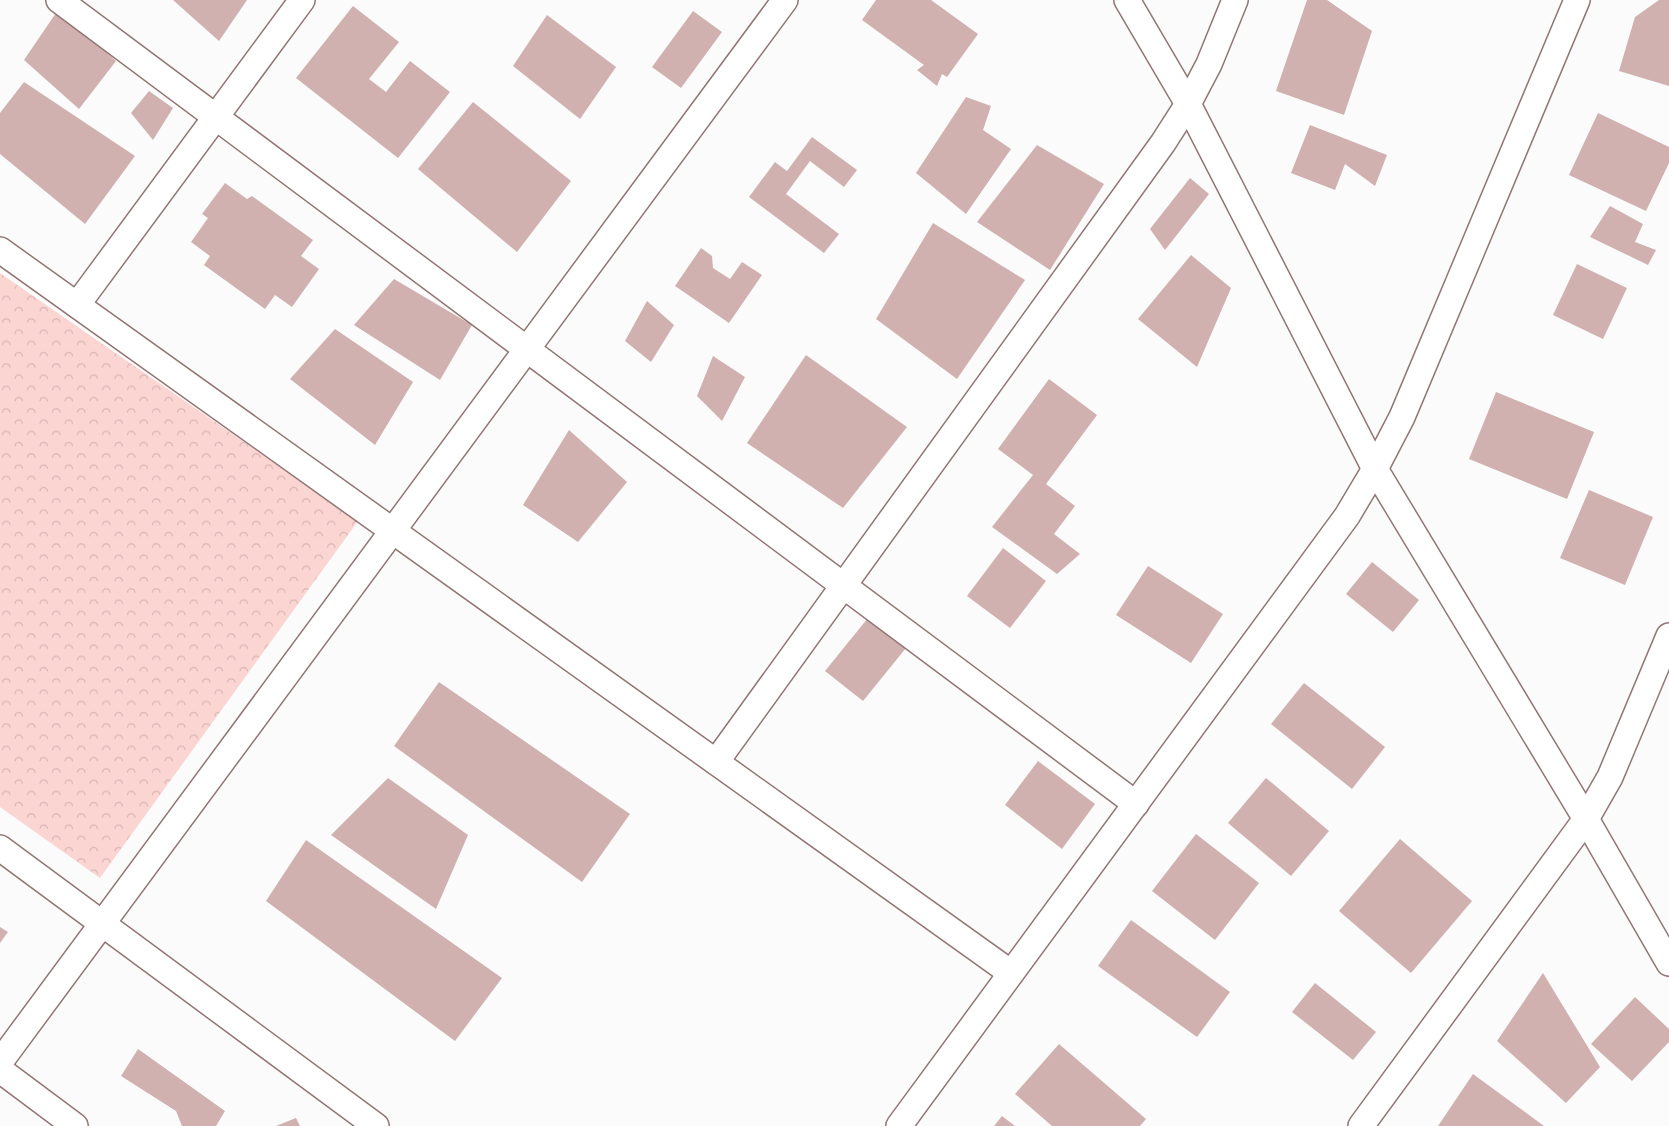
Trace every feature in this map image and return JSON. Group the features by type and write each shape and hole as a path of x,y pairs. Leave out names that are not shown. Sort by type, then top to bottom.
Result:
{"street":[{"path":"59,0 1136,804"},
{"path":"77,305 302,0"},
{"path":"0,1062 785,0"},
{"path":"1127,0 1188,104 1375,469 1586,819 1669,963"},
{"path":"716,762 1163,143 1188,104 1208,64 1235,0"},
{"path":"899,1126 1347,516 1375,469 1402,417 1577,0"},
{"path":"0,250 1011,973"},
{"path":"1361,1126 1586,819 1610,778 1669,636"},
{"path":"0,848 376,1126"},
{"path":"0,1070 75,1126"}],"green space":[{"path":"0,273 358,521 100,878 0,807"}],"building":[{"path":"173,0 247,0 219,41"},
{"path":"876,0 931,0 978,34 947,77 942,74 937,86 917,70 924,65 862,20"},
{"path":"1307,0 1327,0 1372,31 1344,115 1276,91"},
{"path":"1659,0 1669,0 1669,86 1619,71 1635,17"},
{"path":"353,6 399,42 369,79 386,92 410,61 450,92 398,158 296,78"},
{"path":"58,10 116,61 79,109 24,60"},
{"path":"693,11 722,32 681,88 652,67"},
{"path":"547,15 616,67 580,119 513,66"},
{"path":"24,82 135,156 85,224 0,154 0,113"},
{"path":"149,91 173,108 153,140 131,113"},
{"path":"966,97 991,106 983,130 1011,149 966,214 916,173"},
{"path":"473,102 571,181 517,252 418,169"},
{"path":"1598,113 1669,147 1669,163 1646,211 1569,175"},
{"path":"1310,125 1387,155 1375,186 1345,164 1335,190 1291,173"},
{"path":"812,137 857,170 844,187 810,161 786,194 839,234 824,253 749,197 775,162 787,171"},
{"path":"1037,145 1104,184 1050,270 977,222"},
{"path":"1190,178 1209,194 1165,250 1150,229"},
{"path":"225,183 247,199 252,196 313,240 301,256 319,269 292,307 275,295 265,309 204,265 210,256 191,242 208,218 202,214"},
{"path":"1610,206 1643,224 1635,242 1656,250 1648,265 1590,237"},
{"path":"933,223 1025,280 957,379 876,319"},
{"path":"701,248 712,256 713,268 730,279 742,262 762,275 729,323 675,286"},
{"path":"1191,255 1231,288 1197,367 1138,319"},
{"path":"1577,264 1627,288 1603,339 1553,315"},
{"path":"394,279 472,325 440,380 354,325"},
{"path":"647,301 674,325 651,362 625,341"},
{"path":"335,329 413,382 375,445 290,379"},
{"path":"806,355 907,427 843,508 747,443"},
{"path":"713,356 745,377 722,421 697,396"},
{"path":"1049,379 1097,415 1046,484 1075,506 1054,534 1080,554 1057,574 992,527 1033,475 998,449"},
{"path":"1496,392 1594,432 1567,499 1469,459"},
{"path":"569,430 627,482 578,542 523,505"},
{"path":"1589,490 1653,517 1625,585 1560,558"},
{"path":"1003,548 1046,581 1010,628 967,596"},
{"path":"1372,562 1419,600 1393,632 1346,594"},
{"path":"1148,566 1223,614 1191,663 1116,615"},
{"path":"872,613 910,643 863,701 825,671"},
{"path":"439,682 630,814 582,882 394,746"},
{"path":"1304,683 1385,747 1352,789 1271,724"},
{"path":"1038,761 1095,804 1062,849 1005,805"},
{"path":"388,778 468,835 436,909 331,835"},
{"path":"1266,778 1329,831 1291,876 1228,823"},
{"path":"1196,834 1259,883 1215,940 1152,891"},
{"path":"1400,839 1472,901 1411,973 1339,911"},
{"path":"306,840 502,978 455,1041 266,901"},
{"path":"1131,920 1230,992 1197,1037 1098,966"},
{"path":"0,927 8,932 0,943"},
{"path":"1543,973 1600,1067 1566,1103 1497,1041"},
{"path":"1315,983 1376,1032 1353,1060 1292,1012"},
{"path":"1635,997 1669,1029 1669,1042 1632,1081 1591,1044"},
{"path":"1059,1044 1146,1119 1140,1126 1052,1126 1015,1094"},
{"path":"138,1049 225,1111 216,1126 182,1126 176,1111 121,1076"},
{"path":"1473,1074 1544,1126 1438,1126"},
{"path":"1002,1116 1015,1126 994,1126"},
{"path":"296,1118 300,1126 276,1126"}]}
